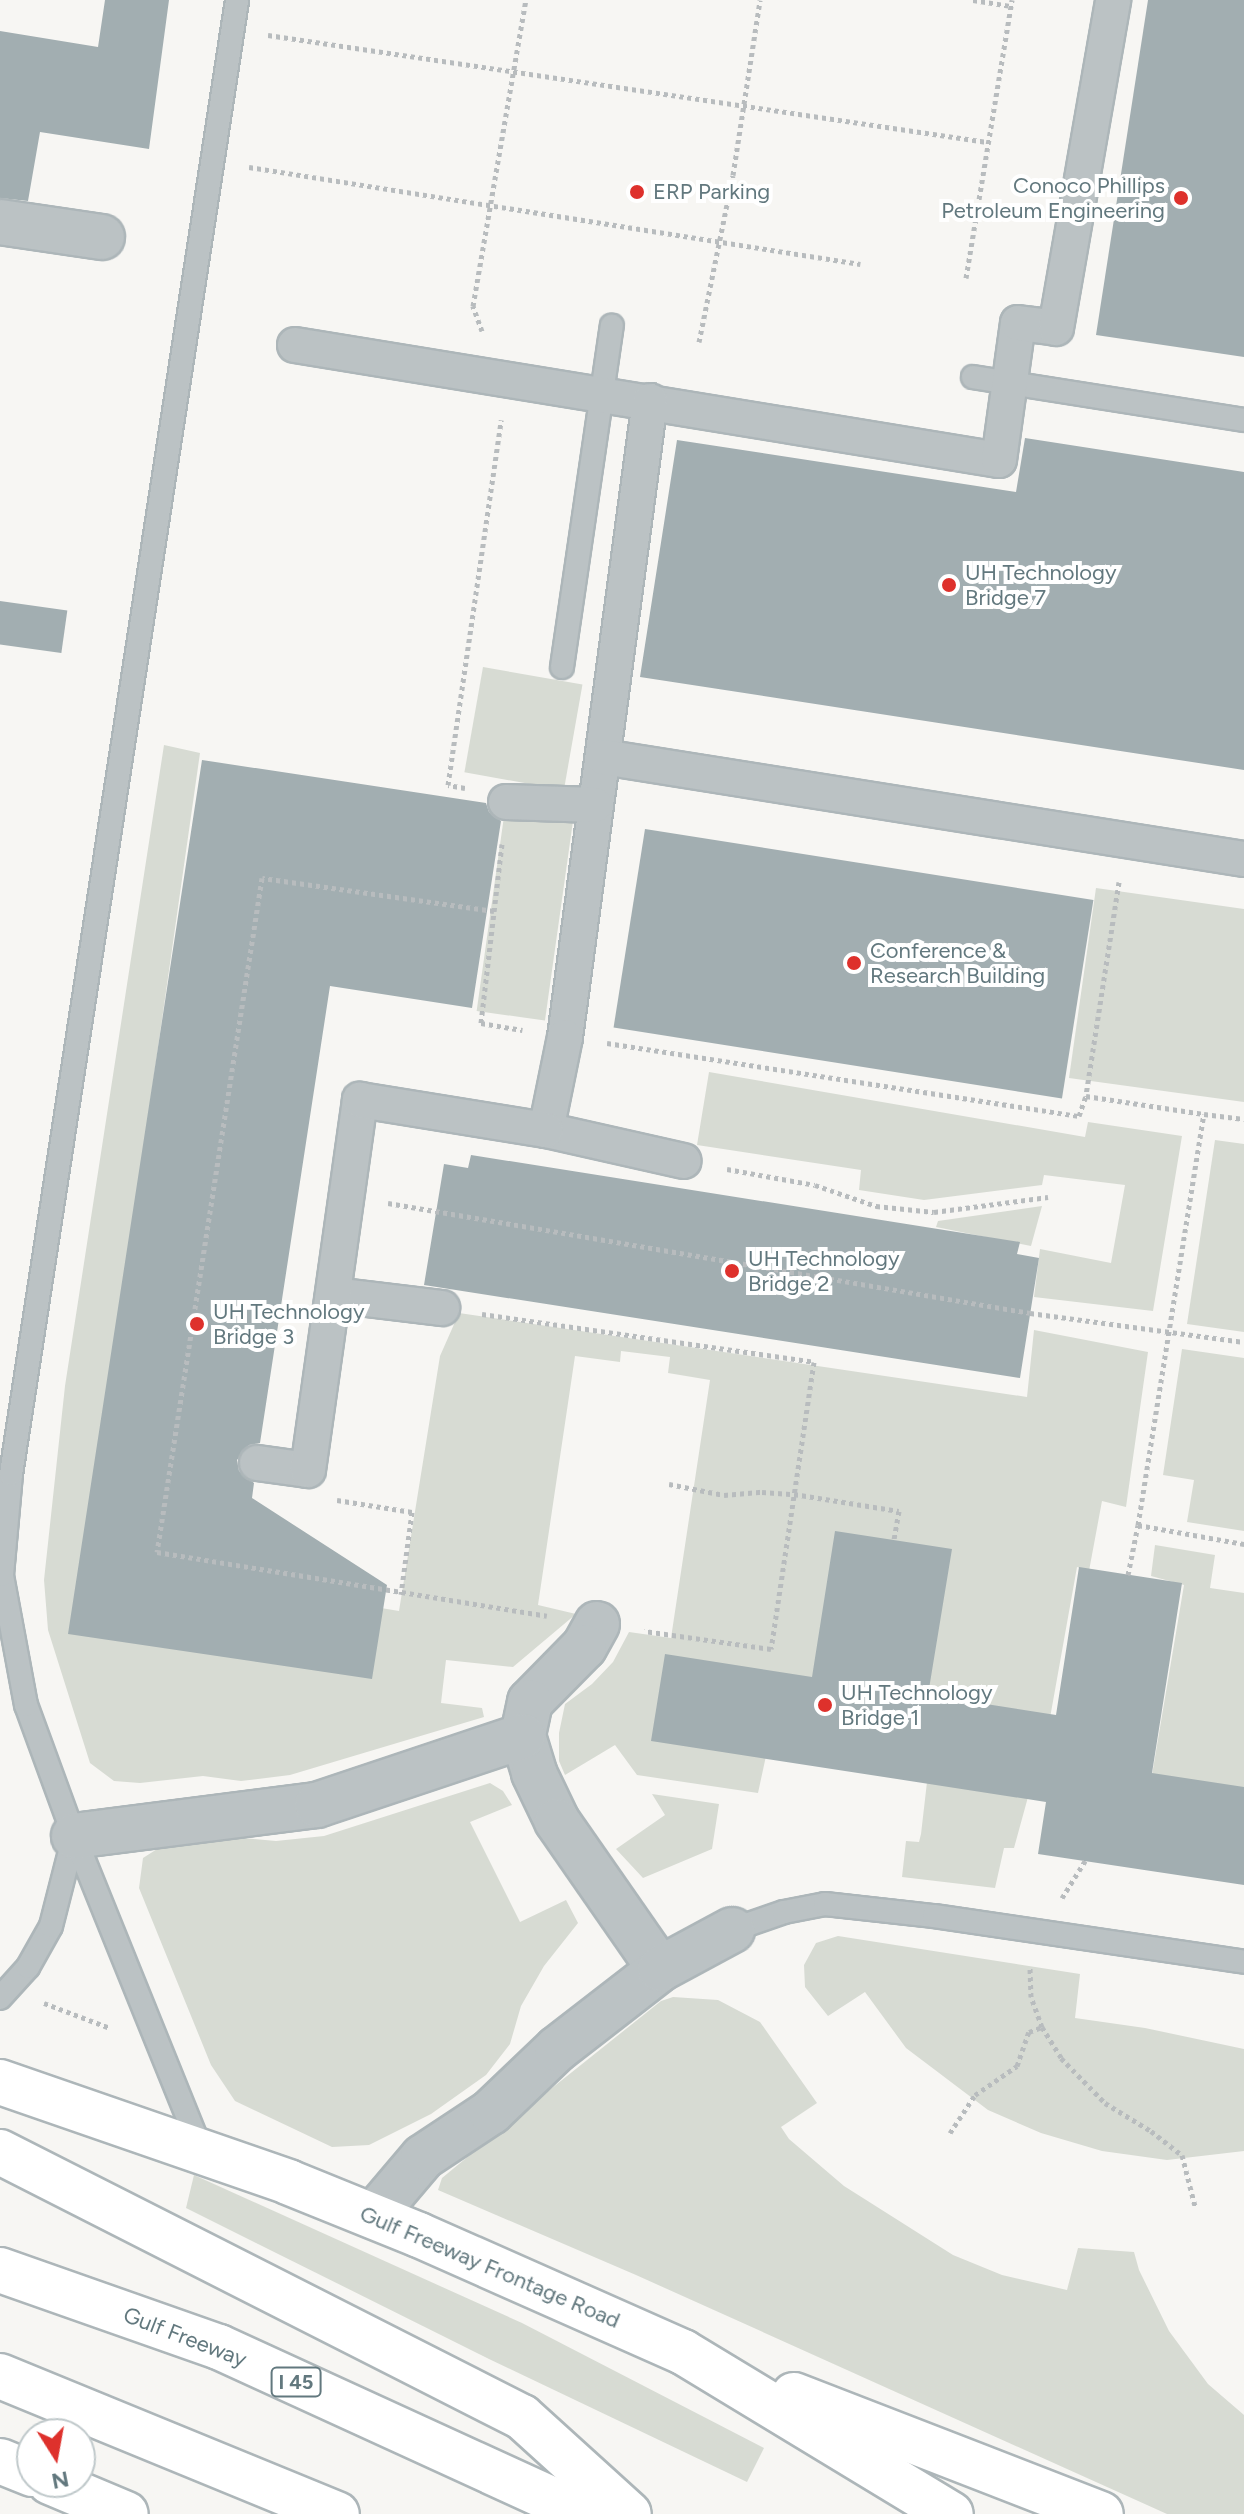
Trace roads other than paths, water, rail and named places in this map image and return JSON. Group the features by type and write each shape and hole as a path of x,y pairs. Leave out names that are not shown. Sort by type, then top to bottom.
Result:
{"main road":[{"name":"Gulf Freeway Frontage Road","path":"0,2082 201,2151 373,2216 683,2352 951,2514"},
{"path":"0,2152 522,2417 629,2514"},
{"name":"Gulf Freeway","path":"0,2270 219,2347 583,2514"},
{"path":"683,2352 1101,2514"},
{"path":"0,2376 337,2514"},
{"path":"88,2498 126,2514"}],"street":[{"path":"295,345 999,460 1018,323 1056,328 1113,0"},
{"path":"0,222 102,237"},
{"path":"546,1130 565,1037 650,401"},
{"path":"603,757 1244,859"},
{"path":"506,802 595,805"},
{"path":"257,1463 308,1470 360,1100 546,1130 684,1161"},
{"path":"333,1295 442,1308"},
{"path":"597,1624 584,1647 530,1702 523,1736 534,1773 557,1821 660,1969"},
{"path":"74,1836 317,1805 523,1736"},
{"path":"373,2216 423,2157 491,2112 557,2049 660,1969 732,1930"}],"lane":[{"path":"201,2151 74,1836 26,1705 4,1595 5,1519 237,0"},
{"path":"562,667 612,326"},
{"path":"973,377 1244,420"},
{"path":"0,1998 28,1967 51,1926 74,1836"},
{"path":"732,1930 784,1912 825,1904 1244,1962"}],"place":[{"name":"ERP Parking","path":"637,192"},
{"name":"Conoco Phillips Petroleum Engineering","path":"1181,198"},
{"name":"UH Technology Bridge 7","path":"949,585"},
{"name":"Conference & Research Building","path":"854,963"},
{"name":"UH Technology Bridge 2","path":"732,1271"},
{"name":"UH Technology Bridge 3","path":"197,1324"},
{"name":"UH Technology Bridge 1","path":"825,1705"}]}
